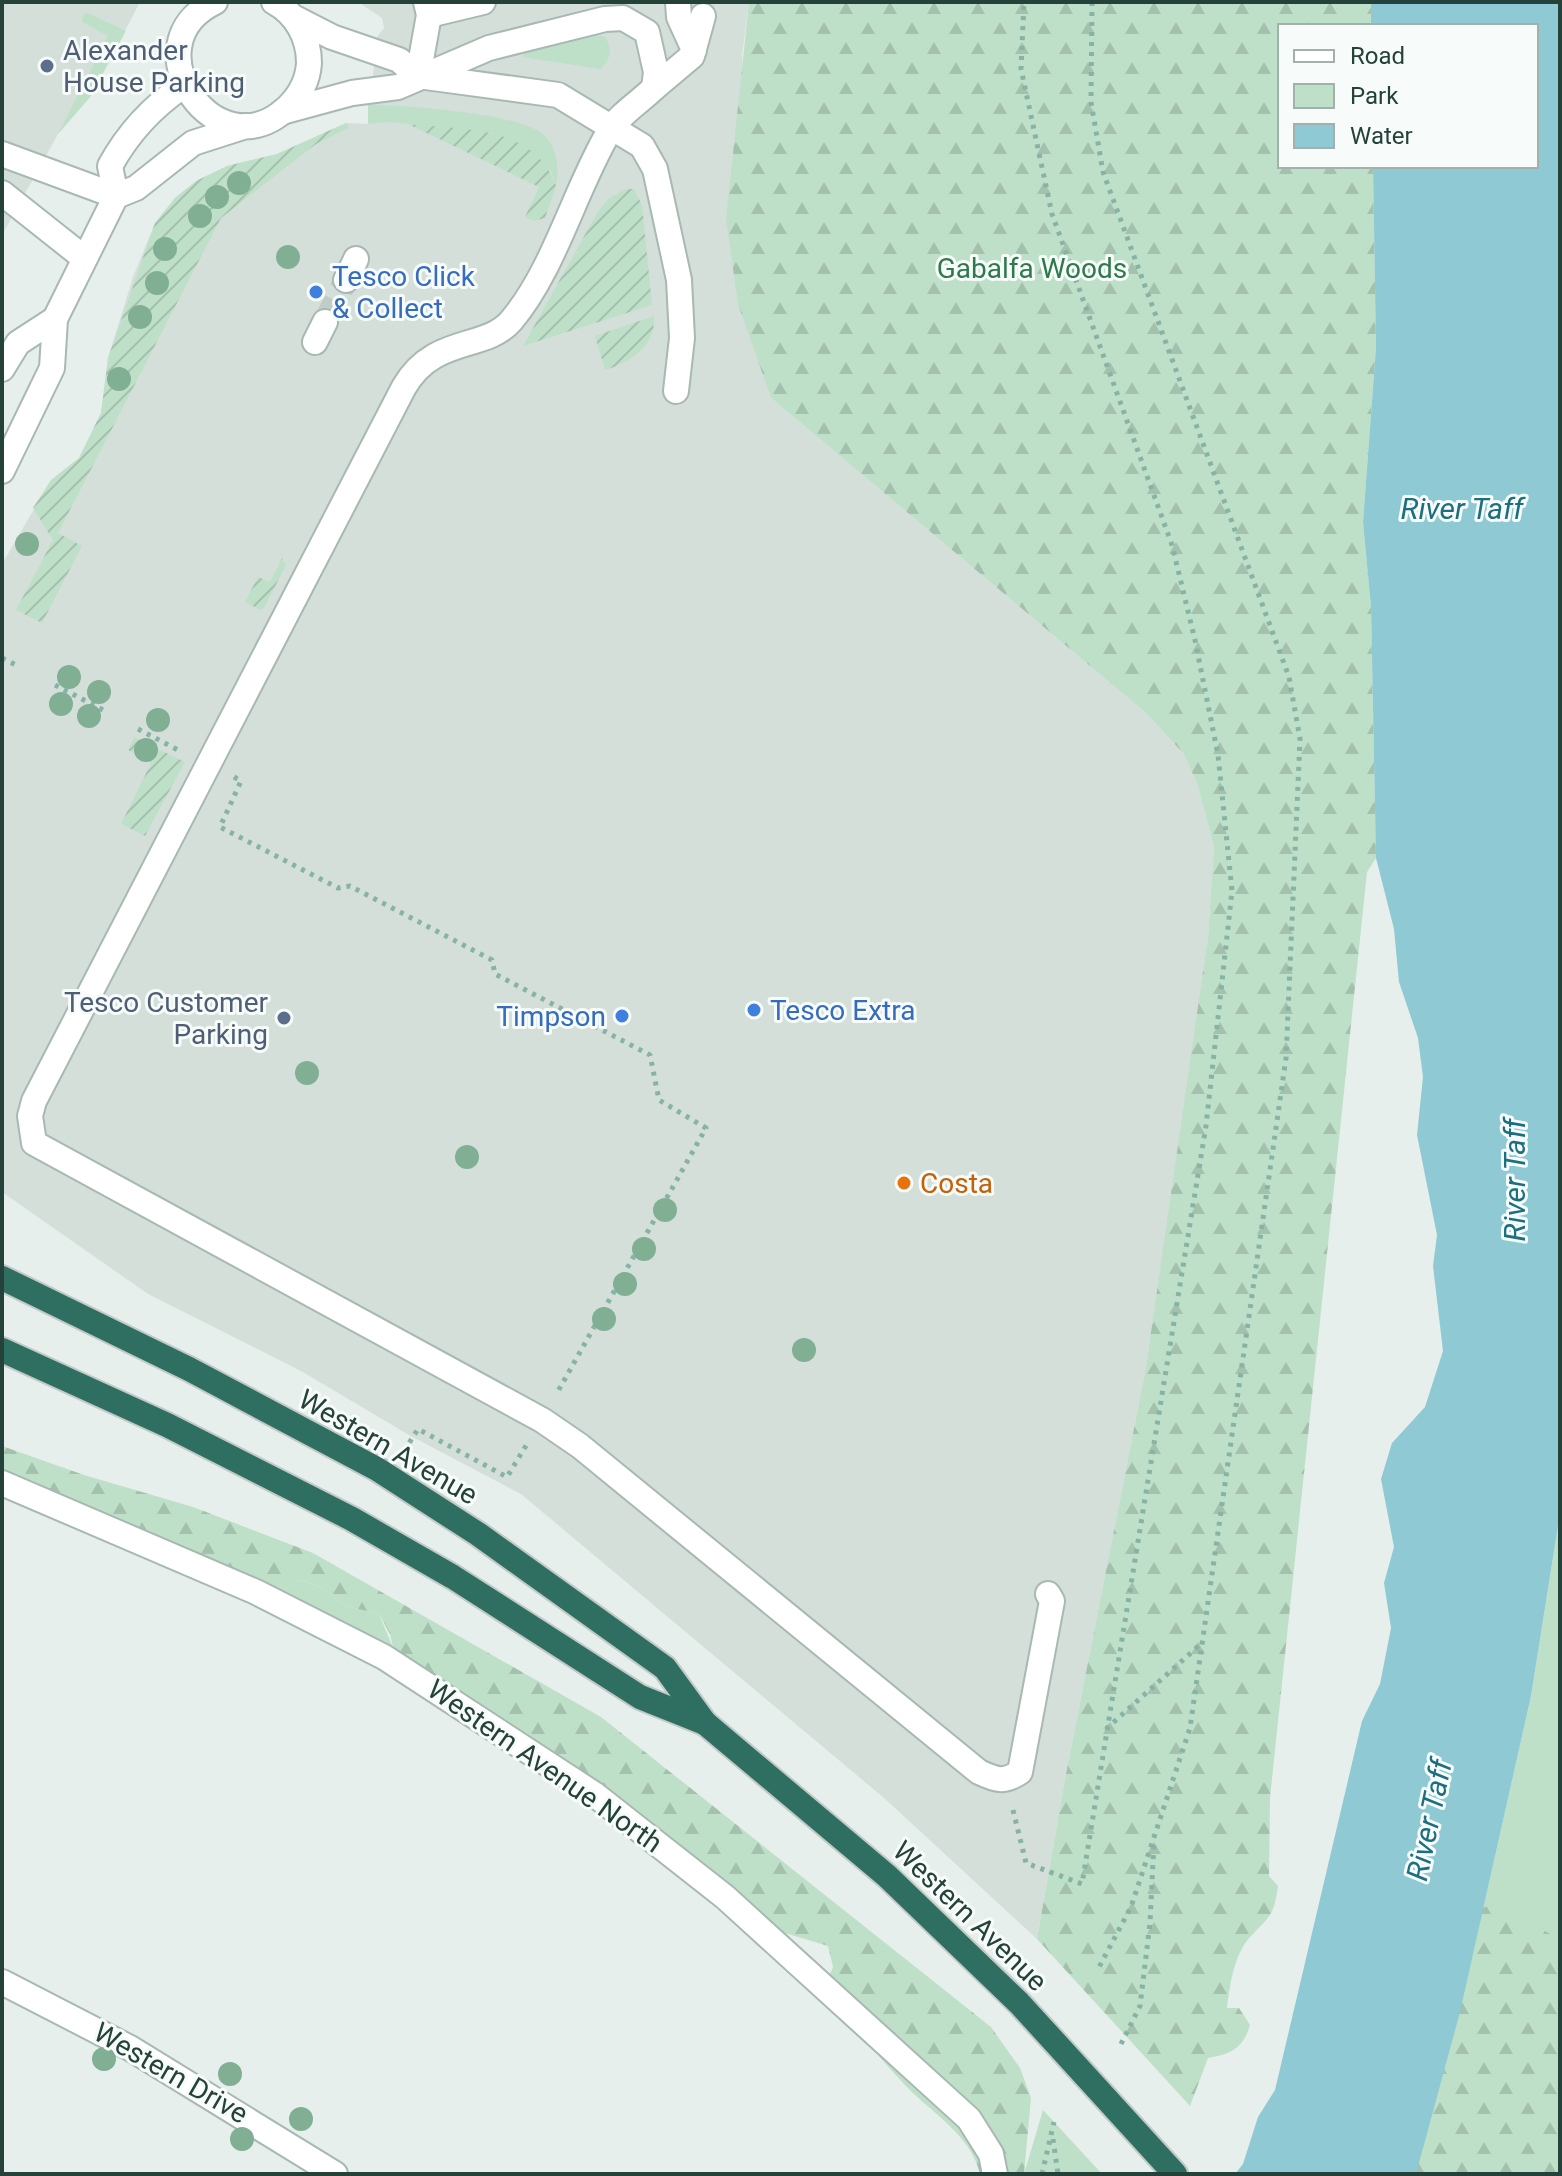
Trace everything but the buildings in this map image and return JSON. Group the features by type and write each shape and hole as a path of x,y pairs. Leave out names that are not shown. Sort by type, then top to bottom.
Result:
{"highway":[{"name":"Western Avenue","path":"2,1278 189,1369 377,1469 478,1534 665,1668 705,1723 887,1876 1019,2003 1175,2174"},
{"name":"Western Avenue","path":"2,1350 167,1425 352,1519 453,1577 640,1697 705,1723"}],"street":[{"path":"215,2 192,12 178,55 183,86 197,106 213,117 232,124 252,124"},
{"path":"274,2 293,17 332,37 399,60 418,76 558,95 642,146 655,169 679,280 682,338 676,391"},
{"path":"418,76 428,8 483,2"},
{"path":"678,2 679,17 694,50"},
{"path":"2,154 116,196 136,188 193,143 282,112 352,93 398,87 489,48 626,11 647,32 656,72 654,88"},
{"path":"703,16 694,50 675,73 611,128 562,231 510,321 496,331 423,362 404,387 34,1101 30,1130 34,1143 62,1160 542,1420 580,1446 979,1772 997,1781 1008,1780 1020,1772 1024,1759 1052,1601 1048,1594"},
{"path":"282,112 296,99 309,66 308,48 293,17"},
{"path":"2,471 52,368 55,319 116,196 110,166 125,138 160,102 183,86"},
{"path":"2,193 84,258"},
{"path":"2,369 18,343 55,319"},
{"name":"Western Avenue North","path":"2,1483 256,1592 384,1657 594,1794 725,1897 969,2119 991,2154 995,2174"},
{"name":"Western Drive","path":"2,1982 130,2048 335,2174"}],"path":[{"path":"1008,1780 1016,1829 1026,1863 1082,1884 1206,1126 1232,891 1218,755 1195,640 1172,545 1052,214 1021,69 1024,2"},
{"path":"1092,2 1091,102 1103,172 1289,677 1300,739 1286,1058 1190,1728 1131,1907 1097,1971"},
{"path":"2,658 18,666"},
{"path":"55,685 105,711"},
{"path":"138,729 185,753"},
{"path":"226,773 241,781 220,827 338,888 350,886 479,953 492,960 495,974 650,1055 659,1100 706,1128 553,1400"},
{"path":"377,1469 410,1448 418,1429 507,1477 531,1437"},
{"path":"1105,1729 1203,1642"},
{"path":"1121,2044 1140,2006 1150,1923 1154,1832"},
{"path":"1042,2174 1054,2122 1052,2151 1058,2174"}],"shaded area":[{"name":"Alexander House Parking","path":"2,2 140,2 90,97 58,134 2,235"},
{"path":"358,2 749,2 742,56 771,398 1146,713 1183,753 1197,783 1214,847 1208,937 1178,1163 1146,1367 1065,1779 1037,1939 884,1798 521,1494 409,1435 301,1371 148,1294 2,1192 2,564 51,480 79,458 101,413 108,358 133,277 155,223 175,198 196,181 227,166 277,154 346,123 368,124 377,37 384,28 382,18"}],"green space":[{"name":"Gabalfa Woods","path":"749,2 1371,2 1371,24 1278,24 1278,168 1373,168 1376,347 1363,522 1371,607 1376,858 1367,872 1270,1798 1269,1876 1278,1886 1271,1914 1246,1942 1231,1979 1227,2008 1239,2008 1250,2025 1247,2033 1235,2049 1208,2058 1190,2106 1037,1939 1065,1779 1146,1367 1208,937 1214,847 1197,783 1183,753 1146,713 771,398 738,304 726,219"},
{"path":"88,13 126,31 90,97 58,134 108,36 82,22 83,14"},
{"path":"596,35 605,37 610,50 607,62 600,69 522,57 526,51"},
{"path":"368,105 460,112 530,127 543,134 552,145 557,165 556,186 551,171 493,133 388,122 368,124"},
{"path":"346,123 349,128 316,144 221,218 58,533 82,546 42,623 16,610 53,540 33,508 51,480 79,458 101,413 108,358 155,223 175,198 196,181 227,166 277,154"},
{"path":"408,124 494,134 531,151 546,166 556,186 545,218 534,221 525,217 539,187"},
{"path":"626,189 634,189 642,205 652,305 523,346 597,213 609,198"},
{"path":"654,316 651,336 640,352 605,370 595,336"},
{"path":"282,558 286,565 264,608 261,610 245,602 258,577 270,582"},
{"path":"134,737 185,762 145,836 121,824 151,763 128,750"},
{"path":"2,1446 84,1475 193,1507 313,1553 601,1717 991,2027 1020,2068 1031,2098 1024,2174 980,2174 976,2161 962,2140 833,2009 822,1993 833,1967 828,1946 765,1927 395,1655 390,1634 379,1614 346,1606 319,1586 300,1580 279,1592 2,1478"},
{"path":"1560,1513 1560,2174 1416,2174 1460,2012 1531,1696"},
{"path":"300,1580 319,1586 346,1606 379,1614 394,1650 279,1592"},
{"path":"1491,1905 1514,1912 1560,1940 1560,2174 1398,2174 1470,1912"},
{"path":"1043,2110 1102,2174 1024,2174"}],"water":[{"name":"River Taff","path":"1371,2 1560,2 1560,1513 1531,1696 1460,2012 1416,2174 1235,2174 1243,2164 1258,2117 1275,2090 1362,1721 1380,1684 1391,1628 1384,1583 1394,1547 1381,1479 1392,1443 1425,1407 1443,1351 1433,1266 1437,1235 1417,1135 1423,1077 1418,1038 1399,982 1394,929 1376,858 1371,607 1363,522 1376,347 1373,168 1538,168 1538,24 1371,24"}],"tunnel":[{"path":"325,322 346,280"}],"place":[{"name":"Alexander House Parking","path":"47,66"},
{"name":"Tesco Click & Collect","path":"316,292"},
{"name":"Tesco Extra","path":"754,1010"},
{"name":"Timpson","path":"622,1016"},
{"name":"Tesco Customer Parking","path":"284,1018"},
{"name":"Costa","path":"904,1183"}]}
